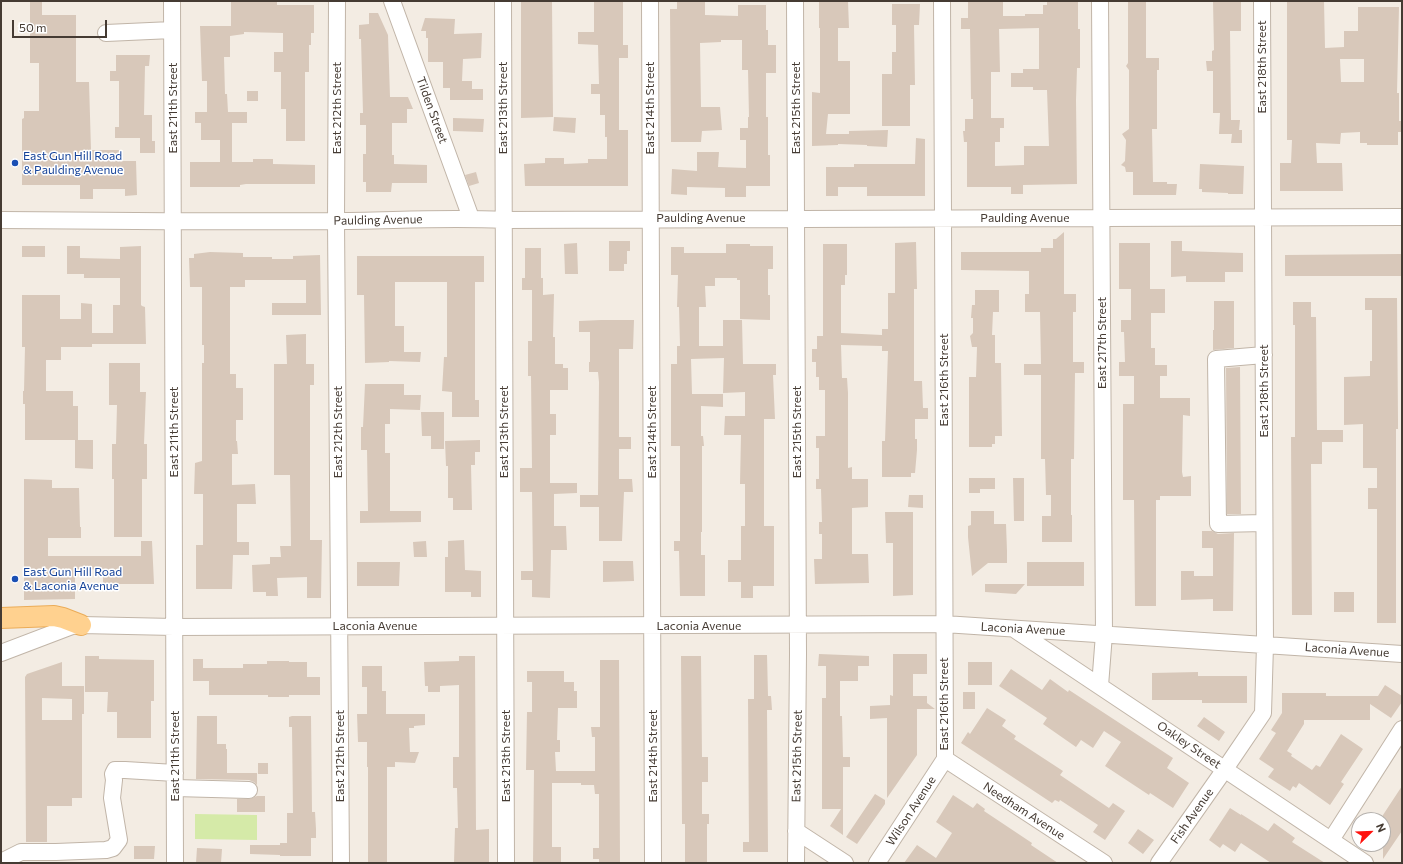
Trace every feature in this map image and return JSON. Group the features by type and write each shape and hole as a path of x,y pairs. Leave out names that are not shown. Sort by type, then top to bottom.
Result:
{"main road":[{"path":"1,618 54,616 82,625"}],"street":[{"name":"East 211th Street","path":"172,1 175,863"},
{"name":"East 212th Street","path":"338,1 336,221 341,863"},
{"name":"Tilden Street","path":"392,1 471,218"},
{"name":"East 213th Street","path":"503,1 506,863"},
{"name":"East 214th Street","path":"650,1 653,863"},
{"name":"East 215th Street","path":"795,1 798,625 796,863"},
{"name":"East 216th Street","path":"942,1 945,759"},
{"name":"East 217th Street","path":"1100,1 1104,634 1100,686"},
{"name":"East 218th Street","path":"1225,769 1262,713 1265,645 1262,1"},
{"path":"106,33 172,30"},
{"name":"Paulding Avenue","path":"1,220 173,222 471,218 503,220 1402,217"},
{"path":"1264,355 1216,359 1218,524 1264,523"},
{"name":"Laconia Avenue","path":"1,653 64,629 82,625 174,627 340,627 944,624 1402,654"},
{"name":"Oakley Street","path":"1013,628 1365,863"},
{"path":"1331,840 1402,729"},
{"name":"Wilson Avenue","path":"877,863 945,759"},
{"name":"Needham Avenue","path":"945,759 1104,863"},
{"name":"Fish Avenue","path":"1160,863 1225,769"},
{"path":"1,862 21,852 70,852 106,850 113,848 119,840 112,798 114,780 113,774 115,770 125,770 175,780 249,790"},
{"path":"796,831 845,863"}],"green space":[{"path":"195,814 257,815 257,840 195,839"}],"building":[{"path":"30,1 42,1 42,15 76,15 76,82 89,82 91,150 119,150 119,161 136,161 137,195 125,196 125,189 93,189 93,199 80,199 80,185 22,185 22,119 24,118 24,111 39,111 39,63 30,63"},
{"path":"231,1 277,1 277,5 314,5 314,33 311,33 311,45 309,45 309,72 305,72 305,141 286,141 286,109 281,109 281,72 274,72 274,52 283,52 283,33 244,32 244,34 230,36 230,57 224,57 225,94 227,94 228,112 247,112 247,123 232,123 232,162 253,162 253,159 273,159 273,164 315,165 315,184 246,184 240,185 240,187 190,187 190,162 220,162 220,140 201,140 201,123 195,123 195,112 207,112 207,81 202,81 200,26 231,26"},
{"path":"521,1 552,1 553,117 521,118"},
{"path":"594,1 623,1 623,45 628,45 628,58 619,58 619,130 628,130 628,186 525,186 524,164 545,163 545,158 564,158 564,164 588,163 588,159 607,159 605,115 600,115 600,94 591,94 591,84 599,84 598,45 578,44 578,32 594,32"},
{"path":"677,1 705,1 705,15 738,16 738,5 766,5 766,30 768,30 768,45 776,45 776,73 766,73 766,117 768,117 770,186 746,186 746,197 725,197 725,188 687,187 687,195 671,194 672,169 697,171 697,152 719,152 718,167 746,168 746,140 740,140 740,128 748,128 749,117 748,70 742,70 742,40 721,40 721,42 700,43 701,107 720,107 722,130 702,131 701,142 671,142 670,9 677,9"},
{"path":"819,1 848,1 849,28 838,28 838,61 850,61 850,114 828,114 826,134 849,134 849,131 888,130 887,147 838,144 812,146 812,92 820,93"},
{"path":"968,1 1003,1 1003,16 1025,16 1025,14 1043,14 1043,5 1047,5 1047,1 1078,1 1080,68 1077,68 1076,100 1077,184 1023,185 1023,194 1011,194 1011,187 967,187 967,142 964,142 963,131 965,131 965,119 973,119 973,99 971,99 970,29 961,29 961,18 968,18","holes":["1039,28 1039,69 1023,69 1023,73 1011,73 1011,87 1033,87 1033,90 1047,90 1049,146 1024,146 1024,165 995,166 995,142 1000,142 1000,128 1004,128 1004,118 991,118 991,72 1000,72 999,29"]},
{"path":"1213,1 1241,1 1241,31 1230,31 1231,120 1240,120 1239,130 1242,130 1242,143 1231,143 1232,134 1219,134 1220,113 1213,113 1213,71 1207,71 1206,61 1212,61 1212,51 1214,50"},
{"path":"1287,1 1324,1 1325,48 1344,47 1344,31 1358,31 1358,7 1399,7 1397,93 1399,93 1399,121 1401,121 1401,132 1398,132 1398,145 1367,145 1367,143 1360,143 1360,132 1341,133 1340,144 1316,143 1317,163 1342,163 1343,191 1280,191 1280,163 1291,163 1292,140 1287,140","holes":["1340,59 1364,59 1364,82 1341,82"]},
{"path":"1128,2 1146,2 1146,58 1159,58 1159,70 1157,70 1157,129 1152,129 1153,182 1177,184 1176,195 1133,195 1133,172 1126,172 1125,167 1121,165 1125,161 1126,140 1122,134 1129,129 1129,70 1126,66 1128,63"},
{"path":"892,4 920,4 919,25 914,25 915,85 910,85 910,126 882,126 882,74 892,74 892,52 896,52 896,25 892,25"},
{"path":"369,13 378,13 388,35 390,97 408,97 413,109 407,109 407,123 392,123 392,155 394,155 394,164 427,165 427,183 392,183 391,192 366,192 366,182 363,182 363,154 366,154 366,125 360,125 360,113 363,113 361,39 359,39 359,25 369,24"},
{"path":"425,18 455,19 454,34 482,33 481,58 463,59 462,81 472,81 472,89 483,89 483,100 450,100 450,88 443,88 443,62 428,62 428,38 426,38 426,31 421,31"},
{"path":"116,55 150,55 149,66 145,66 144,115 152,115 152,141 155,141 155,153 140,153 140,138 115,138 115,127 119,127 119,81 110,81 110,71 116,71"},
{"path":"247,91 258,91 258,101 247,101"},
{"path":"554,117 576,118 575,133 553,131"},
{"path":"453,118 484,119 483,132 453,131"},
{"path":"916,138 925,139 925,196 867,196 867,187 838,187 838,196 826,196 826,167 854,167 854,164 915,164"},
{"path":"1200,164 1244,166 1243,194 1202,192 1202,189 1199,189"},
{"path":"476,172 479,183 469,186 465,175"},
{"path":"1064,232 1064,294 1076,294 1076,312 1073,312 1073,362 1084,362 1084,373 1075,373 1074,459 1071,459 1072,542 1042,542 1042,516 1051,516 1051,495 1046,495 1045,459 1041,459 1041,375 1024,375 1024,364 1041,364 1040,312 1025,312 1025,294 1029,294 1029,271 961,270 961,252 1041,252 1041,248 1053,248 1053,239 1056,239"},
{"path":"609,241 630,241 630,251 627,251 627,264 624,264 624,271 609,271"},
{"path":"1171,241 1182,241 1182,251 1243,253 1243,272 1225,272 1225,282 1186,282 1186,276 1171,277"},
{"path":"916,242 917,289 914,289 914,381 922,381 923,408 928,408 928,419 915,419 915,439 917,439 917,450 915,473 911,473 911,477 882,477 882,441 885,441 888,351 882,351 882,346 841,345 842,378 847,378 848,393 848,468 852,467 852,479 868,479 868,507 852,508 852,554 868,554 869,583 815,584 814,559 822,559 822,534 819,534 819,522 822,522 821,489 816,489 816,479 819,479 819,448 816,448 816,436 825,436 825,390 819,390 819,377 816,377 816,362 812,362 812,349 817,349 817,336 823,336 823,244 847,244 847,275 845,275 845,285 841,285 841,333 882,335 882,329 888,329 888,293 895,293 895,243"},
{"path":"577,243 578,274 565,274 564,244"},
{"path":"1119,243 1150,243 1150,289 1165,289 1165,313 1151,313 1151,348 1155,348 1155,365 1167,365 1167,376 1160,376 1160,398 1190,398 1190,416 1183,415 1182,472 1183,477 1191,476 1191,496 1160,496 1160,500 1156,500 1156,606 1135,606 1134,500 1123,500 1123,404 1134,404 1134,376 1119,376 1119,362 1125,362 1124,332 1121,332 1121,320 1131,320 1131,289 1119,289"},
{"path":"726,244 773,246 773,269 768,269 770,320 740,319 740,280 737,280 737,278 715,278 715,286 705,286 706,307 699,307 699,346 723,346 723,320 742,320 743,364 776,364 776,375 773,375 775,419 764,419 764,526 774,526 774,586 753,586 753,598 741,598 741,582 728,582 728,560 741,560 741,526 745,526 745,484 740,484 741,435 724,435 725,416 745,416 745,392 723,393 724,358 691,359 692,394 723,394 723,407 701,406 701,436 703,436 704,446 702,446 701,555 705,555 705,596 680,596 679,551 674,551 674,541 680,541 680,446 671,446 671,364 677,364 677,346 680,346 679,307 677,307 678,275 671,275 671,247 684,247 684,253 726,253"},
{"path":"22,246 45,246 45,257 22,257"},
{"path":"67,246 80,246 80,258 120,259 120,247 141,246 141,305 145,307 146,344 92,344 92,347 61,347 61,360 46,360 46,391 73,391 73,406 78,406 78,440 25,440 25,404 23,404 23,391 25,347 22,347 22,295 60,295 60,319 81,319 81,303 92,304 92,333 113,333 113,305 120,305 120,278 84,278 84,274 67,274"},
{"path":"525,248 541,248 541,278 543,278 543,295 554,294 553,337 555,337 555,364 563,364 563,368 568,368 568,390 550,390 550,414 556,414 556,435 550,435 550,483 577,483 577,493 554,494 554,526 566,526 567,550 551,550 550,598 532,597 532,580 521,580 521,571 533,571 532,492 520,492 520,468 532,468 531,376 528,376 528,341 532,341 532,290 522,290 522,278 525,278"},
{"path":"210,252 243,253 243,257 272,257 272,259 293,259 293,256 320,255 321,315 272,315 272,303 306,303 306,280 245,280 245,287 230,287 230,374 236,374 236,388 243,388 243,420 236,420 236,441 238,454 232,454 232,485 255,484 256,504 237,504 237,542 249,542 249,555 233,555 232,589 196,589 196,545 203,545 203,494 194,494 195,463 202,461 202,363 204,363 204,345 202,345 202,287 190,287 189,258 194,258 194,254"},
{"path":"1401,254 1401,276 1285,276 1285,255"},
{"path":"357,256 484,256 484,282 475,282 475,400 479,400 479,417 452,417 452,392 442,391 444,357 447,357 447,282 395,282 395,326 404,326 404,352 421,352 420,362 389,361 365,363 364,295 357,295"},
{"path":"975,290 999,290 999,312 993,312 992,335 995,335 995,363 1001,363 1002,436 995,436 995,444 992,444 992,447 969,447 969,377 976,377 977,347 972,347 970,336 973,333 973,318 971,318 972,305 975,305"},
{"path":"1365,298 1397,298 1398,429 1396,429 1396,623 1377,623 1377,509 1368,509 1368,488 1377,488 1377,468 1363,468 1363,424 1344,425 1344,377 1370,376 1370,361 1372,361 1372,310 1365,310"},
{"path":"1214,301 1234,301 1234,348 1213,350"},
{"path":"1293,302 1311,302 1311,317 1316,317 1317,430 1343,430 1343,442 1322,442 1322,464 1311,464 1312,615 1292,615 1291,437 1295,437 1295,325 1293,325"},
{"path":"634,320 633,349 619,349 619,437 631,437 631,449 619,449 619,479 632,479 633,492 624,492 622,541 599,541 599,507 580,507 580,495 598,495 599,382 598,372 589,372 590,332 579,332 579,321"},
{"path":"306,334 306,364 314,364 314,385 310,385 310,540 322,540 321,598 307,598 307,577 277,578 278,596 266,596 266,592 253,592 252,565 270,564 270,557 281,557 280,546 291,546 290,475 274,475 274,364 287,364 286,335"},
{"path":"109,363 140,363 140,392 146,392 144,444 147,444 147,479 142,479 142,537 114,537 114,479 112,479 112,444 116,444 117,405 109,405"},
{"path":"1240,367 1241,514 1227,514 1226,368"},
{"path":"365,384 404,384 404,395 421,395 420,410 390,409 390,424 385,424 385,453 390,453 390,511 421,511 421,522 360,523 360,511 368,511 367,450 361,450 361,427 363,427"},
{"path":"421,412 444,412 444,449 431,449 431,436 422,436"},
{"path":"75,440 93,440 93,469 75,468"},
{"path":"480,440 480,452 475,452 475,465 471,465 472,510 453,510 453,498 448,498 448,466 446,466 445,441"},
{"path":"969,478 995,478 995,489 980,489 980,493 969,493"},
{"path":"1013,478 1024,478 1024,521 1014,521"},
{"path":"24,479 52,480 52,488 79,488 81,538 48,538 48,556 141,556 141,541 152,541 154,584 103,584 103,569 75,570 75,599 24,600"},
{"path":"909,495 923,495 923,508 908,507"},
{"path":"971,511 994,511 994,524 1006,524 1007,551 1007,563 988,563 972,576 968,537 968,526 971,525"},
{"path":"885,512 913,512 913,595 893,596 893,543 886,543"},
{"path":"1202,531 1212,531 1218,534 1234,533 1233,611 1213,611 1213,599 1181,600 1181,571 1194,571 1194,576 1213,576 1213,548 1202,548"},
{"path":"464,540 465,570 481,571 481,597 471,597 471,592 445,592 445,557 448,557 448,541"},
{"path":"426,541 427,557 414,557 413,542"},
{"path":"603,561 633,561 634,581 603,582"},
{"path":"357,562 400,562 399,586 357,586"},
{"path":"1027,562 1084,562 1084,586 1027,586"},
{"path":"985,584 1025,584 1016,594 985,592"},
{"path":"1334,592 1354,592 1354,612 1334,612"},
{"path":"819,654 869,656 869,666 858,666 858,681 840,681 840,716 842,716 843,757 850,757 850,767 843,767 843,835 830,826 841,809 822,809 822,698 826,698 826,666 818,666"},
{"path":"893,654 927,654 927,674 913,674 913,696 927,696 927,703 935,709 917,709 917,755 887,798 887,718 870,719 870,706 890,705 890,695 893,696"},
{"path":"754,655 767,655 768,696 771,696 772,710 767,710 768,852 743,852 743,842 749,842 748,699 754,699"},
{"path":"85,656 99,656 99,659 154,660 154,701 151,701 151,738 117,738 117,712 107,712 108,692 85,692"},
{"path":"459,656 475,656 476,830 489,829 489,863 454,863 455,828 458,828 457,788 453,788 453,757 459,757 459,685 440,686 440,692 428,692 428,686 425,686 424,662 459,661"},
{"path":"681,656 701,656 702,757 708,757 708,782 702,782 702,814 709,814 709,824 707,824 707,863 685,863 685,824 682,824"},
{"path":"193,659 203,659 203,668 243,668 243,664 267,664 267,661 307,662 307,677 320,677 320,695 268,697 268,695 209,695 209,681 193,681"},
{"path":"600,660 619,660 620,863 599,863 599,859 593,859 593,848 599,848 599,794 595,794 594,785 581,785 581,783 552,783 552,847 561,847 561,862 533,863 534,770 526,770 527,712 532,712 532,682 527,682 527,671 564,671 564,682 574,682 574,691 577,691 577,708 558,708 557,740 560,740 560,752 555,752 556,771 595,771 595,737 592,737 591,727 600,727"},
{"path":"62,662 62,686 84,686 84,714 82,714 82,798 72,798 72,806 47,806 47,842 26,842 25,677 27,674","holes":["42,698 72,699 72,720 42,720"]},
{"path":"968,662 992,662 992,685 968,685"},
{"path":"362,666 382,666 382,691 386,691 386,714 425,714 425,725 409,728 410,752 419,752 415,763 395,762 395,767 387,767 387,863 368,863 367,742 358,742 357,714 367,714 367,687 362,687"},
{"path":"1011,669 1042,690 1050,679 1068,692 1069,690 1173,758 1167,768 1189,783 1173,808 1150,793 1149,795 1105,766 1121,742 1104,731 1093,748 1081,740 1076,747 1043,724 1047,718 999,686"},
{"path":"1198,672 1198,676 1247,676 1247,703 1202,703 1202,700 1152,700 1152,673"},
{"path":"1385,685 1402,696 1402,702 1391,718 1370,704 1370,720 1304,720 1304,724 1287,751 1292,754 1291,756 1312,770 1316,765 1320,767 1341,734 1363,749 1341,782 1344,784 1330,805 1299,783 1296,788 1293,786 1290,791 1268,777 1274,769 1259,759 1276,733 1271,730 1282,713 1282,693 1326,693 1326,696 1378,696"},
{"path":"963,692 975,692 975,709 963,709"},
{"path":"987,708 1006,720 1002,726 1016,736 1014,739 1063,771 1060,775 1109,808 1113,803 1125,811 1105,840 1093,832 1098,825 1060,800 1059,802 1055,800 1052,803 961,743 968,732 970,734"},
{"path":"197,716 217,716 217,744 226,744 227,773 257,773 257,785 249,780 196,779"},
{"path":"311,716 312,812 315,812 316,838 311,838 311,856 250,854 250,845 280,845 280,843 287,843 287,813 293,813 292,727 289,727 289,717"},
{"path":"1204,717 1225,732 1219,741 1197,726"},
{"path":"258,763 268,763 268,774 258,774"},
{"path":"1402,786 1402,831 1391,847 1391,812 1385,812"},
{"path":"875,794 885,800 885,804 857,844 846,837"},
{"path":"953,795 973,808 977,803 985,809 984,811 1032,843 1031,845 1058,863 904,863 917,845 936,858 952,833 936,822"},
{"path":"257,796 265,796 265,812 237,812 237,799 249,799"},
{"path":"1230,808 1268,831 1274,823 1295,838 1292,842 1325,863 1271,863 1241,843 1235,852 1223,844 1220,848 1209,840"},
{"path":"1138,829 1154,840 1143,854 1128,843"},
{"path":"134,846 155,846 154,859 134,859"},
{"path":"197,848 222,849 221,863 196,863"},
{"path":"1383,852 1388,852 1383,859"}],"place":[{"name":"East Gun Hill Road & Paulding Avenue","path":"15,163"},
{"name":"East Gun Hill Road & Laconia Avenue","path":"15,579"}]}
